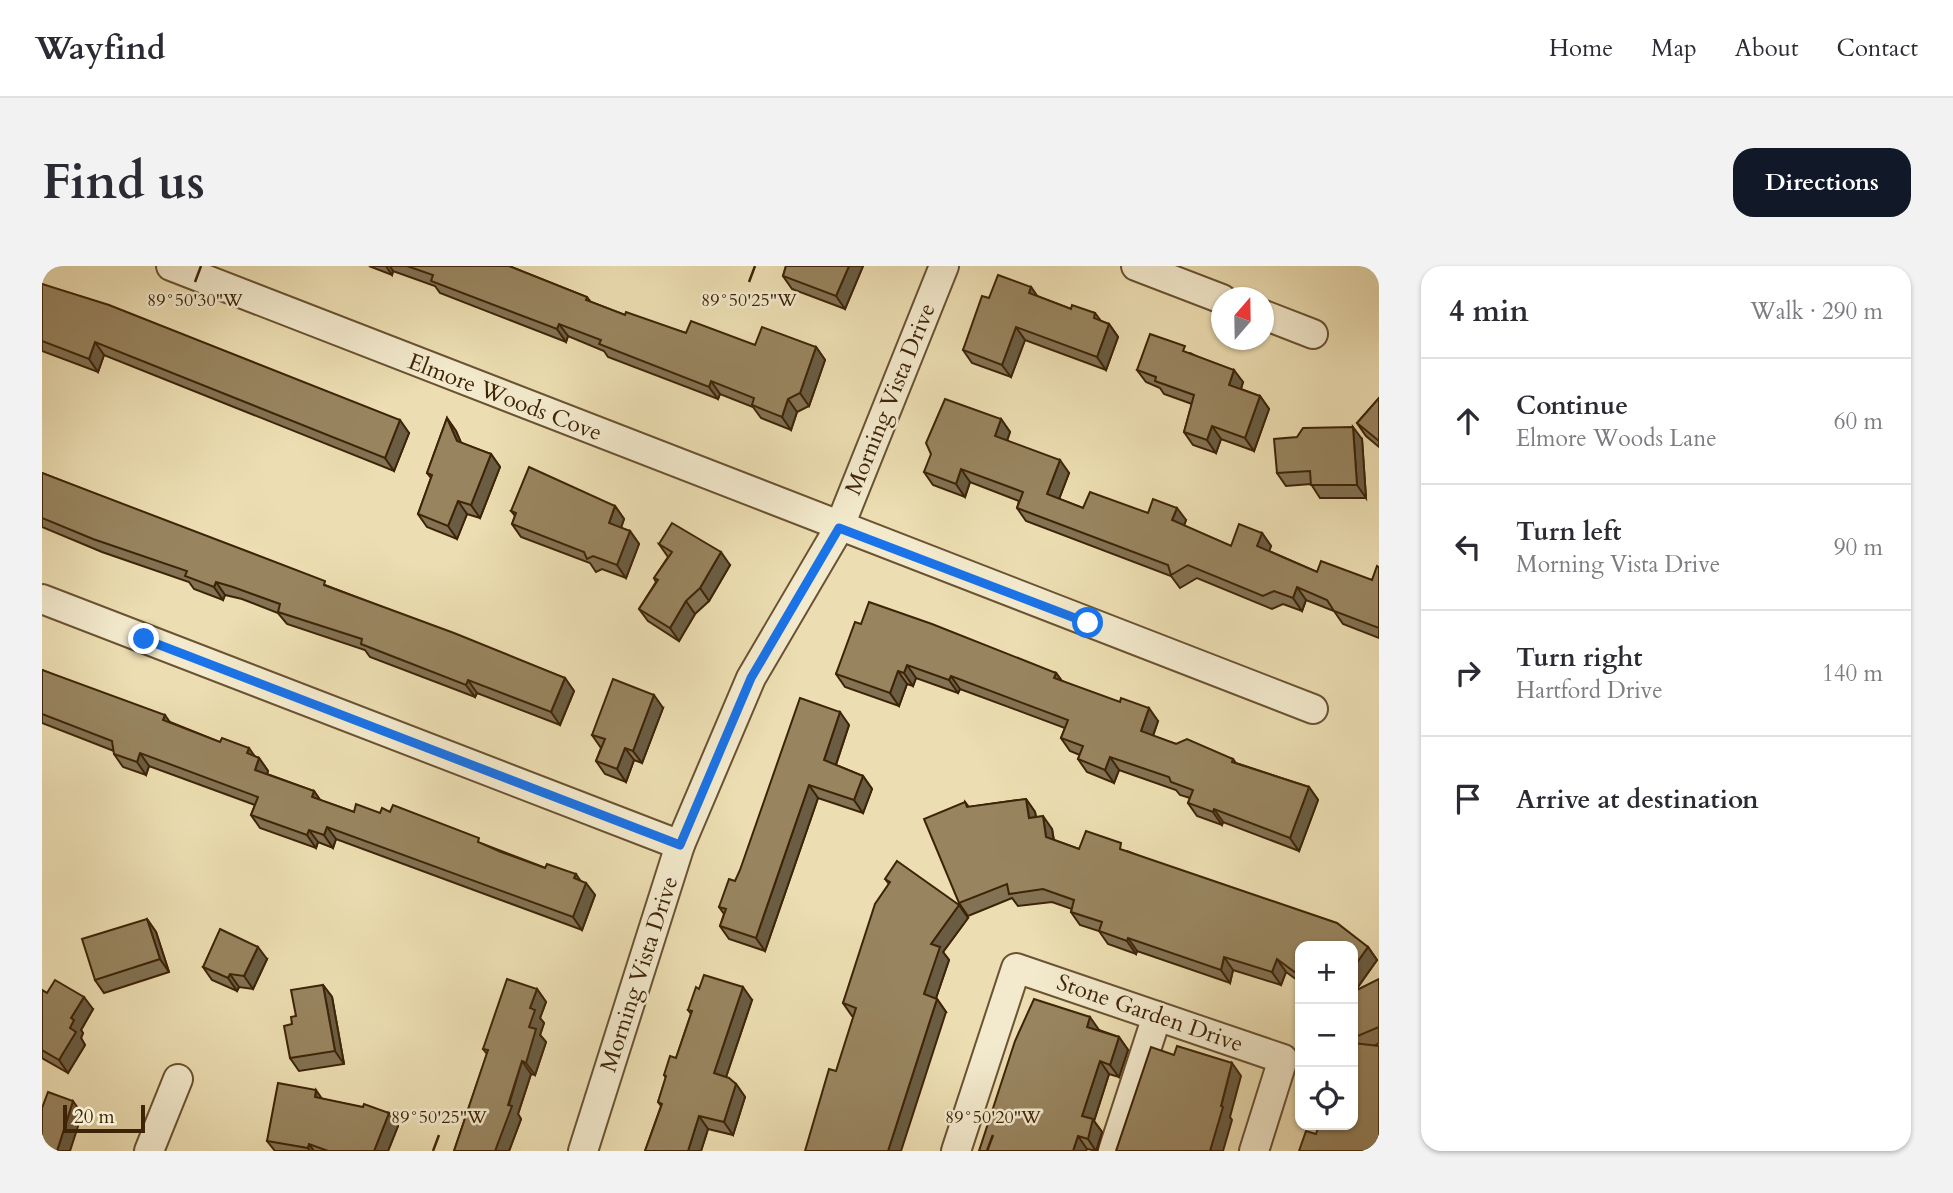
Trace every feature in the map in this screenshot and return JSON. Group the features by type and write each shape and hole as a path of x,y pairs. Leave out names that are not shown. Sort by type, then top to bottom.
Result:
{"street":[{"name":"Elmore Woods Cove","path":"171,266 839,528 1313,709"},
{"name":"Morning Vista Drive","path":"583,1151 680,845 751,678 839,528 944,266"},
{"path":"1136,266 1211,295"},
{"path":"1274,319 1312,334"},
{"path":"42,599 680,845"},
{"name":"Stone Garden Drive","path":"956,1151 1016,968 1283,1059 1254,1151"},
{"path":"1113,1151 1157,1016"},
{"path":"149,1151 178,1079"}],"building":[{"path":"407,266 509,266 625,315 626,312 686,333 691,321 755,345 762,327 816,347 800,393 788,399 782,417 752,405 754,398 711,381 709,387 599,344 601,340 559,324 557,329 431,281 433,275"},
{"path":"786,266 849,266 836,296 783,276"},
{"path":"998,275 1031,287 1029,293 1071,309 1072,305 1095,313 1094,318 1109,324 1097,357 1016,327 1002,365 963,350 982,296 989,298"},
{"path":"42,284 109,305 400,420 385,458 95,342 89,359 42,341"},
{"path":"1150,334 1185,346 1183,351 1234,370 1229,385 1260,396 1245,438 1212,426 1207,440 1184,432 1194,395 1155,381 1156,377 1137,370"},
{"path":"1379,398 1379,441 1357,423"},
{"path":"945,399 1001,419 995,436 1060,460 1047,494 1083,508 1090,492 1148,513 1153,499 1177,508 1172,520 1231,546 1239,524 1262,533 1257,546 1317,572 1321,561 1372,580 1377,566 1379,567 1379,628 1334,611 1327,600 1297,587 1293,598 1274,591 1263,596 1188,565 1171,575 1168,565 1017,508 1023,492 961,469 956,484 924,472 931,454 926,443"},
{"path":"447,418 457,441 491,454 471,505 458,501 448,526 418,514 432,475 427,473"},
{"path":"1353,427 1357,485 1311,485 1310,471 1277,473 1274,439 1297,437 1303,428"},
{"path":"529,467 615,506 609,523 630,531 617,565 593,556 587,559 584,552 512,524 516,513 511,511"},
{"path":"42,473 325,581 324,585 565,678 551,712 468,680 466,685 361,644 362,639 278,612 280,604 216,582 214,587 185,576 187,571 93,539 42,518"},
{"path":"672,523 721,552 700,588 686,601 670,628 639,609 658,580 654,578 672,552 659,544"},
{"path":"869,602 1056,673 1054,678 1120,702 1121,698 1149,708 1141,731 1176,744 1187,739 1233,759 1232,762 1309,787 1290,838 1214,809 1213,812 1188,803 1193,790 1171,782 1169,777 1110,757 1105,770 1078,759 1083,746 1061,738 1068,720 951,676 949,680 907,665 904,673 898,671 890,693 836,674 855,622 861,624"},
{"path":"42,670 165,715 163,720 220,742 222,738 249,748 247,753 259,758 255,770 314,791 312,797 354,812 356,804 380,813 382,808 390,812 393,805 479,838 478,842 501,852 545,868 547,864 576,874 574,878 586,883 573,917 327,827 324,835 309,830 307,835 251,815 258,797 140,753 137,762 114,754 112,741 42,714"},
{"path":"613,679 654,695 633,751 625,748 617,769 596,761 605,739 592,735"},
{"path":"800,698 840,712 824,760 863,776 854,800 809,785 756,938 720,926 726,909 719,907 729,879 735,881 740,870"},
{"path":"1026,799 1029,818 1043,816 1046,837 1079,849 1086,831 1121,843 1120,849 1337,923 1368,947 1358,961 1358,941 1295,941 1295,972 1277,959 1272,972 1224,957 1221,970 1128,938 1127,941 1099,931 1102,922 1071,912 1074,900 1043,889 1009,894 1007,884 959,903 924,819 965,802 967,807"},
{"path":"897,861 959,905 931,944 940,947 924,994 937,999 888,1151 805,1151 829,1069 836,1071 856,1008 843,1003 875,904 890,882 885,879"},
{"path":"147,919 160,959 95,980 82,939"},
{"path":"220,929 258,947 244,976 230,974 228,978 203,967"},
{"path":"704,975 743,987 714,1073 729,1078 736,1084 724,1122 699,1116 688,1151 645,1151 662,1104 658,1102 670,1056 676,1058 692,1011 688,1010 696,987 699,989"},
{"path":"507,979 537,989 530,1008 535,1010 529,1027 536,1029 526,1063 522,1061 508,1105 512,1106 495,1151 454,1151 488,1050 483,1049"},
{"path":"1379,979 1379,1027 1358,1036 1358,1004 1358,990"},
{"path":"55,980 84,997 71,1018 74,1020 70,1028 76,1032 59,1060 42,1050 42,990 47,993"},
{"path":"323,985 335,1051 290,1058 284,1026 292,1024 291,1017 296,1016 291,990"},
{"path":"1034,999 1090,1017 1087,1027 1119,1037 1110,1065 1100,1061 1082,1116 1093,1119 1088,1139 1078,1136 1073,1151 979,1151 1015,1041"},
{"path":"1358,1044 1379,1046 1379,1151 1299,1151 1306,1131 1316,1134 1317,1130 1358,1130"},
{"path":"1177,1046 1232,1063 1210,1151 1116,1151 1151,1047 1174,1055"},
{"path":"278,1083 316,1090 315,1097 363,1107 364,1104 389,1113 374,1151 328,1151 309,1144 308,1148 267,1141"},
{"path":"48,1092 73,1101 57,1151 42,1151 42,1108"}],"route":[{"path":"144,639 680,845 751,678 839,528 1088,623"}]}
